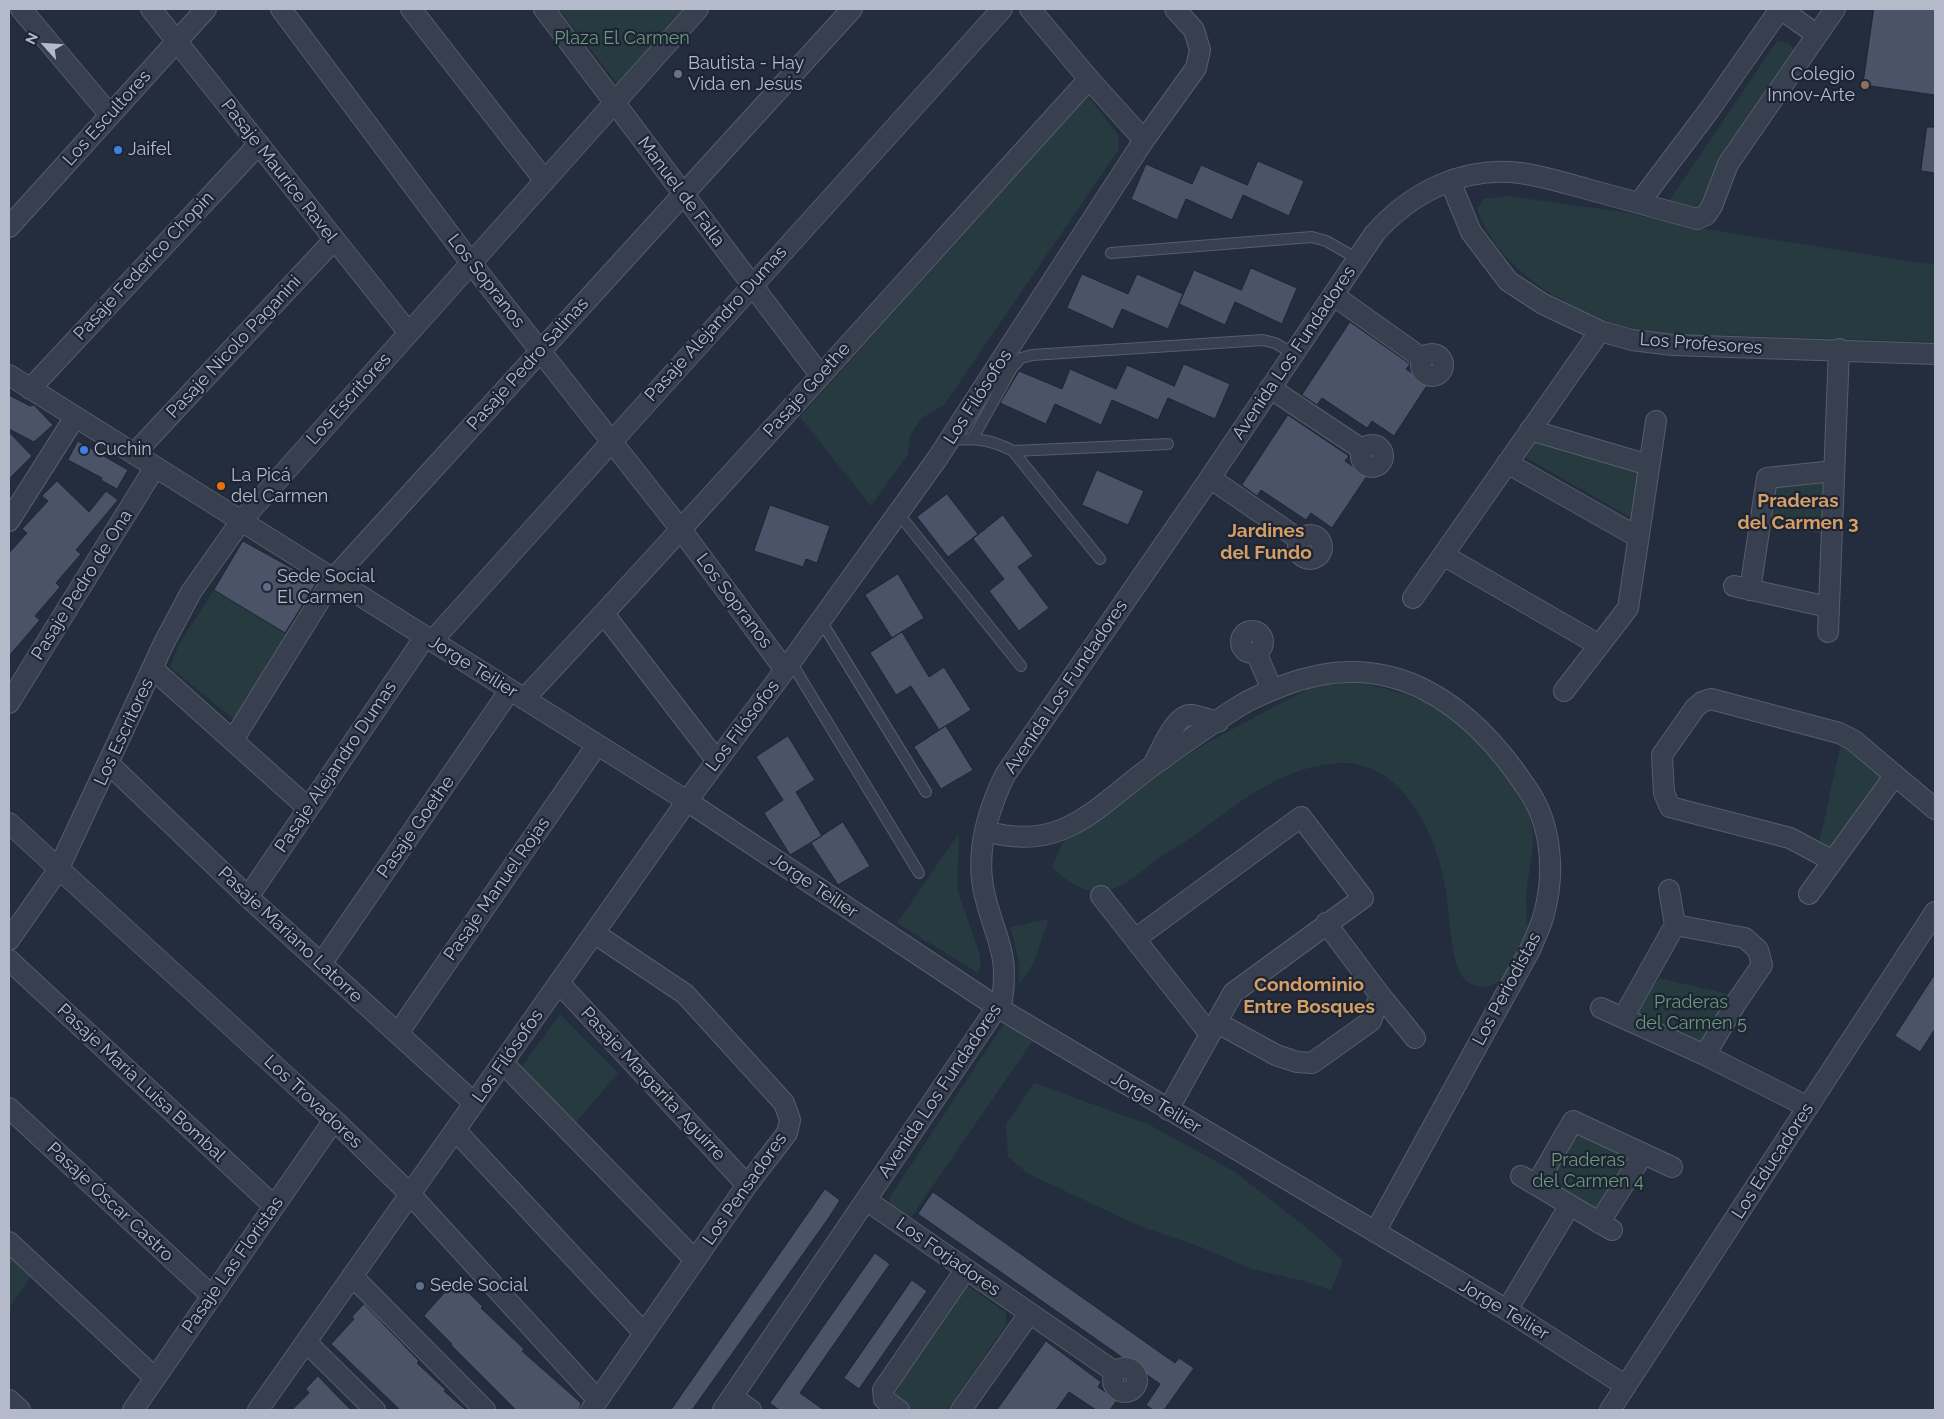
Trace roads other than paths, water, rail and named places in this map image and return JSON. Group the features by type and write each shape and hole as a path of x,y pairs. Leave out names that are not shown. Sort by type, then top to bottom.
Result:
{"street":[{"path":"21,9 110,115"},
{"name":"Pasaje Maurice Ravel","path":"150,9 409,333"},
{"name":"Los Escultores","path":"9,227 206,9"},
{"name":"Los Sopranos","path":"281,9 471,263 788,666"},
{"path":"410,9 544,181"},
{"name":"Manuel de Falla","path":"544,9 820,375"},
{"name":"Los Escritores","path":"9,940 58,870 191,592 241,521 698,9"},
{"name":"Pasaje Pedro Salinas","path":"233,740 333,579 852,9"},
{"name":"Pasaje Alejandro Dumas","path":"248,897 308,808 428,639 1002,9"},
{"path":"1030,9 1144,140"},
{"name":"Los Filósofos","path":"261,1409 352,1276 687,801 821,621 950,440 1144,140 1196,68 1200,50 1194,30 1175,9"},
{"path":"1639,203 1710,109 1780,9 1817,35"},
{"name":"Avenida Los Fundadores","path":"727,1404 1002,1000 1006,977 1004,952 986,900 980,872 984,831 995,795 1005,776 1210,478 1375,233 1397,210 1419,195 1450,181 1485,173 1520,173 1697,219 1706,215 1712,206 1728,164 1835,9"},
{"name":"Pasaje Goethe","path":"321,964 517,695 604,614 682,531 820,375 1089,79"},
{"name":"Pasaje Federico Chopin","path":"30,389 258,144"},
{"name":"Los Profesores","path":"1450,181 1471,232 1508,281 1543,304 1600,331 1632,340 1673,345 1935,354"},
{"name":"Pasaje Nicolo Paganini","path":"134,454 334,240"},
{"path":"1333,295 1423,359"},
{"path":"1413,598 1600,331"},
{"path":"1828,632 1838,350"},
{"name":"Jorge Teilier","path":"9,375 687,801 997,1007 1507,1310 1626,1386"},
{"path":"1270,388 1362,450"},
{"path":"9,521 75,417"},
{"path":"1564,691 1628,608 1656,421"},
{"path":"1530,430 1648,465"},
{"path":"1507,463 1638,537"},
{"name":"Pasaje Pedro de Ona","path":"9,703 155,467"},
{"path":"1828,608 1742,588 1767,478 1834,471"},
{"path":"1210,478 1300,540"},
{"path":"1443,555 1600,645"},
{"path":"604,614 717,761"},
{"path":"1256,652 1272,690"},
{"path":"153,669 308,808"},
{"name":"Los Periodistas","path":"984,831 1018,838 1041,837 1069,828 1100,808 1153,765 1242,704 1307,677 1340,671 1366,671 1398,679 1428,691 1456,709 1481,730 1506,757 1531,794 1545,828 1550,857 1549,889 1544,915 1531,948 1375,1232"},
{"path":"1833,861 1790,838 1670,807 1664,793 1662,756 1695,708 1702,702 1711,699 1839,733 1853,740 1935,809"},
{"name":"Pasaje Manuel Rojas","path":"398,1033 597,745"},
{"name":"Pasaje Mariano Latorre","path":"109,764 248,897 474,1103"},
{"path":"1810,894 1895,775"},
{"path":"1136,939 1301,817 1363,898 1326,923 1233,993 1212,1027 1168,1110"},
{"name":"Los Trovadores","path":"9,823 58,870 334,1120 410,1194 595,1405"},
{"path":"1623,1018 1676,925 1669,890"},
{"path":"1101,896 1212,1027 1276,1055 1297,1062 1312,1063 1370,1021 1380,995"},
{"name":"Los Educadores","path":"1610,1410 1935,912"},
{"path":"1326,923 1415,1038"},
{"path":"1676,925 1745,938 1758,950 1762,965 1736,1003 1705,1055"},
{"name":"Los Pensadores","path":"594,933 685,994 784,1103 790,1120 787,1133 747,1185 595,1405"},
{"name":"Pasaje María Luisa Bombal","path":"9,960 274,1206"},
{"name":"Pasaje Margarita Aguirre","path":"559,983 747,1185"},
{"path":"1601,1008 1705,1055 1808,1107"},
{"path":"503,1062 695,1260"},
{"name":"Pasaje Óscar Castro","path":"9,1108 212,1296"},
{"name":"Pasaje Las Floristas","path":"132,1410 334,1120"},
{"path":"1643,1154 1606,1226 1529,1180 1573,1122 1672,1167"},
{"path":"455,1130 644,1333"},
{"name":"Los Forjadores","path":"866,1200 1115,1372"},
{"path":"1507,1310 1570,1205"},
{"path":"9,1242 155,1378"},
{"path":"899,1410 884,1398 883,1390 966,1269"},
{"path":"352,1276 485,1410"},
{"path":"968,1408 1029,1314"},
{"path":"306,1342 374,1410"},
{"path":"9,1400 20,1410"},
{"path":"727,1404 751,1410"}],"lane":[{"path":"1111,253 1312,236 1358,259"},
{"path":"973,438 1012,368 1020,358 1032,355 1263,340 1275,343 1294,354"},
{"path":"950,440 973,438 994,442 1013,452 1100,559"},
{"path":"1013,452 1168,444"},
{"path":"898,513 1021,666"},
{"path":"821,621 926,792"},
{"path":"788,666 919,874"}],"place":[{"name":"Bautista - Hay Vida en Jesús","path":"678,74"},
{"name":"Colegio Innov-Arte","path":"1865,85"},
{"name":"Jaifel","path":"118,150"},
{"name":"Cuchin","path":"84,450"},
{"name":"La Picá del Carmen","path":"221,486"},
{"name":"Sede Social El Carmen","path":"267,587"},
{"name":"Sede Social","path":"420,1286"}],"district":[{"name":"Praderas del Carmen 3","path":"1798,512"},
{"name":"Jardines del Fundo","path":"1266,542"},
{"name":"Condominio Entre Bosques","path":"1309,996"}],"park label":[{"name":"Plaza El Carmen","path":"622,39"},
{"name":"Praderas del Carmen 5","path":"1691,1013"},
{"name":"Praderas del Carmen 4","path":"1588,1171"}]}
